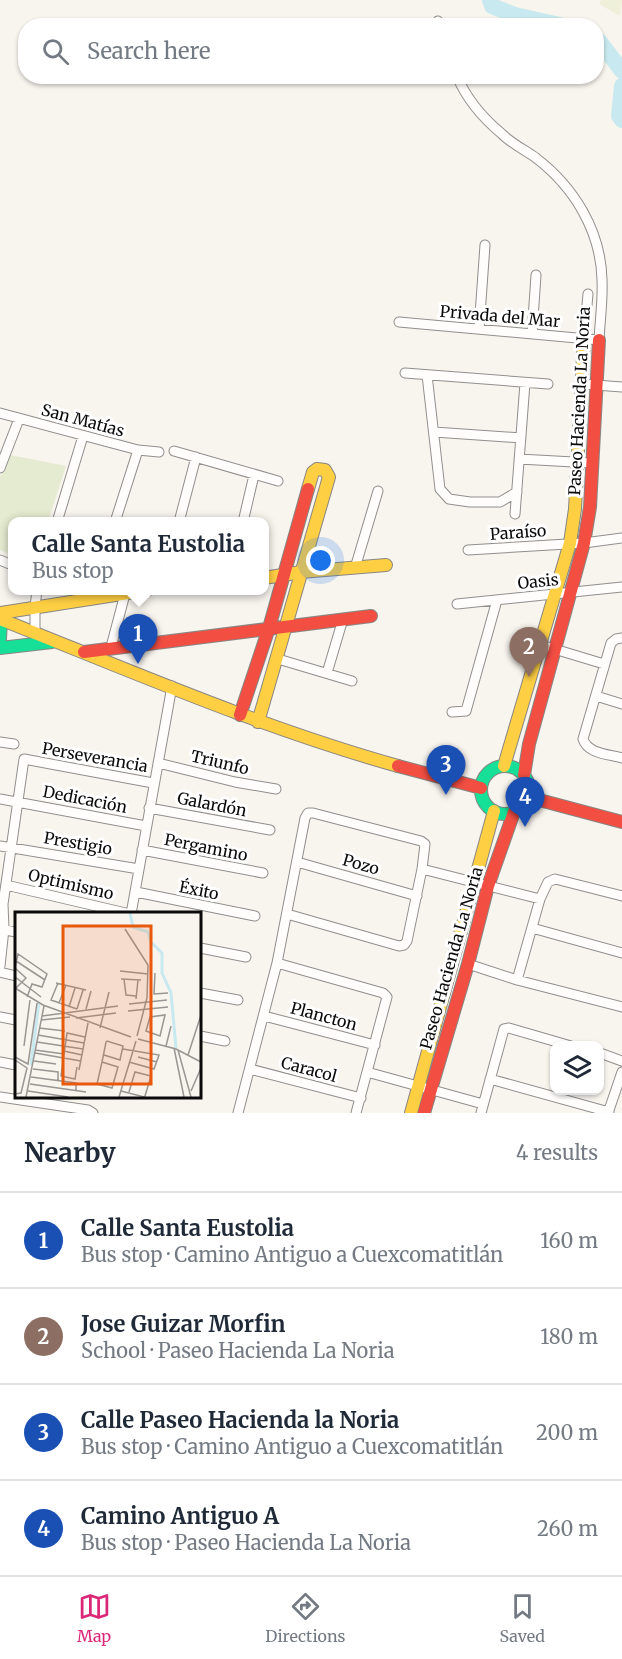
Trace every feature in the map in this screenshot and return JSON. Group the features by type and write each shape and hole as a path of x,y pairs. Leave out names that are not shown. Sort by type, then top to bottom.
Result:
{"street":[{"name":"Paseo Hacienda La Noria","path":"461,84 466,95 495,127 555,174 572,193 592,231 602,276 590,507 584,543 529,744 524,775"},
{"path":"479,329 485,245"},
{"path":"532,334 536,275"},
{"name":"Paseo Hacienda La Noria","path":"504,766 570,543 578,462 588,294"},
{"name":"Privada del Mar","path":"399,322 599,340"},
{"path":"405,374 548,384"},
{"path":"427,375 440,489 449,499 470,502 500,502 517,492"},
{"path":"515,514 525,383"},
{"path":"582,384 622,387"},
{"name":"San Matías","path":"0,413 138,450 159,452"},
{"path":"0,468 20,419"},
{"path":"434,432 521,438"},
{"path":"59,517 83,436"},
{"path":"117,517 138,450"},
{"path":"174,452 278,481"},
{"path":"180,517 196,458"},
{"path":"519,459 592,463"},
{"path":"240,715 269,628 313,472 317,469 325,470 328,472 328,477 322,502 258,722"},
{"path":"244,517 254,475"},
{"path":"355,568 378,491"},
{"path":"305,497 322,502"},
{"path":"584,543 622,538"},
{"name":"Paraíso","path":"468,550 584,543"},
{"path":"269,577 301,572 386,565"},
{"name":"Oasis","path":"457,604 622,587"},
{"path":"35,633 34,607 36,595"},
{"path":"0,613 93,595"},
{"path":"111,647 125,595"},
{"path":"452,712 466,711 497,600"},
{"path":"83,652 371,616"},
{"path":"0,639 0,619 258,722 351,753 481,788"},
{"path":"327,673 343,619"},
{"path":"622,638 611,643 583,739 585,745 590,749 622,758"},
{"path":"0,648 56,641"},
{"path":"541,645 604,664"},
{"path":"278,659 352,681"},
{"path":"131,912 172,686"},
{"path":"596,696 622,704"},
{"path":"0,742 14,744"},
{"name":"Perseverancia","path":"0,966 1,904 6,885 24,759 153,783"},
{"name":"Triunfo","path":"158,763 235,782 276,789"},
{"path":"504,766 519,770 524,775 529,786 528,797 520,809 507,814 494,811 487,805 482,797 481,788 488,772 504,766"},
{"path":"528,797 622,822"},
{"name":"Dedicación","path":"0,798 146,826"},
{"name":"Galardón","path":"149,808 270,830"},
{"name":"Paseo Hacienda La Noria","path":"424,1113 424,1088 474,882 494,811"},
{"name":"Paseo Hacienda La Noria","path":"411,1113 424,1088 468,964 488,886 514,812"},
{"path":"238,1113 277,963 305,818 308,813 324,815 425,844 417,896 407,941 404,945 399,946 287,914"},
{"name":"Prestigio","path":"0,846 139,869"},
{"name":"Pergamino","path":"142,850 263,873"},
{"name":"Pozo","path":"297,862 417,896"},
{"path":"422,869 540,899"},
{"path":"517,981 540,899 548,882 555,879 622,896"},
{"name":"Optimismo","path":"6,885 122,912"},
{"name":"Éxito","path":"136,892 255,916"},
{"path":"532,928 622,953"},
{"path":"201,948 246,957"},
{"path":"277,963 383,993 387,998 356,1113"},
{"path":"468,964 517,981 622,1007"},
{"path":"0,972 15,976"},
{"path":"201,993 238,1000"},
{"name":"Plancton","path":"264,1016 375,1045"},
{"path":"0,1017 15,1020"},
{"path":"368,1072 482,1108 504,1029 508,1028 554,1041"},
{"path":"201,1036 225,1041"},
{"path":"604,1054 622,1061"},
{"path":"0,1062 15,1065"},
{"name":"Caracol","path":"250,1069 361,1098"},
{"path":"490,1079 608,1113 622,1072"},
{"path":"0,1097 88,1110 93,1113"}],"green space":[{"path":"601,0 622,0 620,16 599,4"},
{"path":"10,455 66,466 49,517 8,517 8,553 0,550 0,477"}],"waterway":[{"path":"490,0 492,6 528,18"},
{"path":"604,47 622,71"},
{"path":"622,86 619,116 622,120"}],"traffic: fast":[{"path":"0,639 1,620"},
{"path":"0,648 52,642"},
{"path":"505,766 522,773 529,790 522,807 505,814 488,807 481,790 488,773 505,766"}],"traffic: slow":[{"path":"504,766 570,543 575,509 584,338"},
{"path":"258,722 329,477 325,470 317,469 313,472 308,489"},
{"path":"269,577 301,572 386,565"},
{"path":"0,613 115,595"},
{"path":"0,619 247,716 398,766"},
{"path":"411,1113 494,811"}],"traffic: jam":[{"path":"524,775 529,744 584,543 590,507 599,340"},
{"path":"240,715 269,628 308,489"},
{"path":"84,652 371,616"},
{"path":"398,766 481,788"},
{"path":"528,797 622,822"},
{"path":"424,1113 468,964 488,886 514,812"}],"place":[{"name":"Calle Santa Eustolia","path":"138,664"},
{"name":"Jose Guizar Morfin","path":"529,677"},
{"name":"Calle Paseo Hacienda la Noria","path":"446,795"},
{"name":"Camino Antiguo A","path":"525,827"}]}
